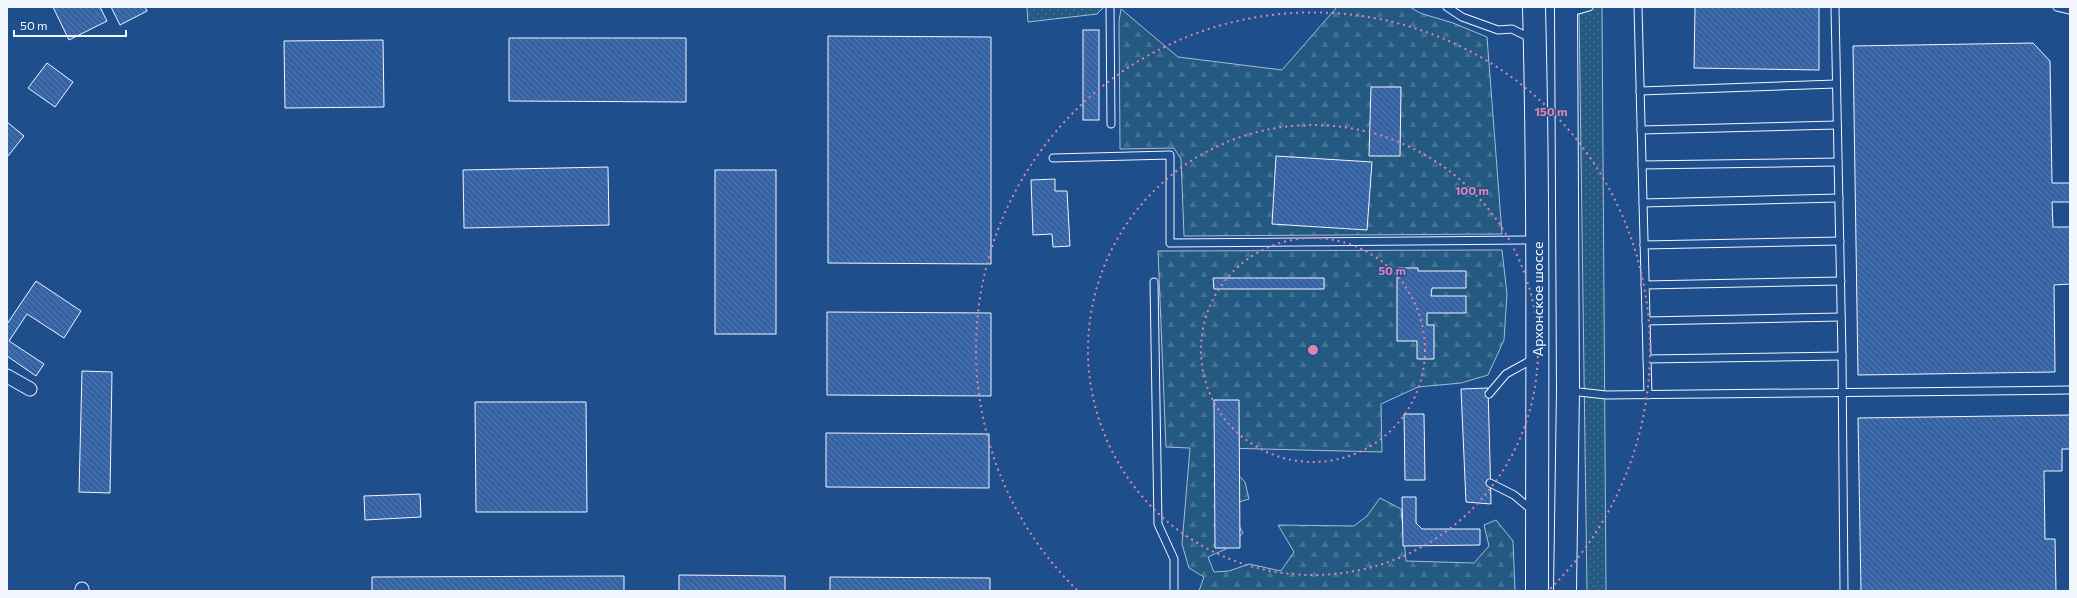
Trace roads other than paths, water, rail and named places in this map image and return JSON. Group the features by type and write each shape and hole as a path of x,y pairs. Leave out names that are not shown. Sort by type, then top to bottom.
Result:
{"highway":[{"name":"Архонское шоссе","path":"1534,7 1538,240 1536,293 1538,356 1536,591"},
{"name":"Архонское шоссе","path":"1565,591 1568,390 1566,10"}],"street":[{"path":"7,376 30,389"}],"lane":[{"path":"1110,7 1111,124"},
{"path":"1447,7 1469,19 1498,30 1512,29 1534,40"},
{"path":"1566,10 1589,7"},
{"path":"1638,7 1648,395"},
{"path":"1835,7 1843,392 1844,591"},
{"path":"2057,7 2070,10"},
{"path":"1640,91 1836,84"},
{"path":"1641,130 1837,125"},
{"path":"1053,158 1170,155 1170,243 1538,240"},
{"path":"1642,165 1838,162"},
{"path":"1644,203 1839,198"},
{"path":"1644,245 1840,241"},
{"path":"1645,285 1841,281"},
{"path":"1154,282 1158,524 1174,560 1174,591"},
{"path":"1646,321 1841,317"},
{"path":"1489,394 1506,374 1538,356"},
{"path":"1647,359 1842,356"},
{"path":"1568,390 1606,395 2070,390"},
{"path":"1490,483 1514,495 1537,513"}]}
